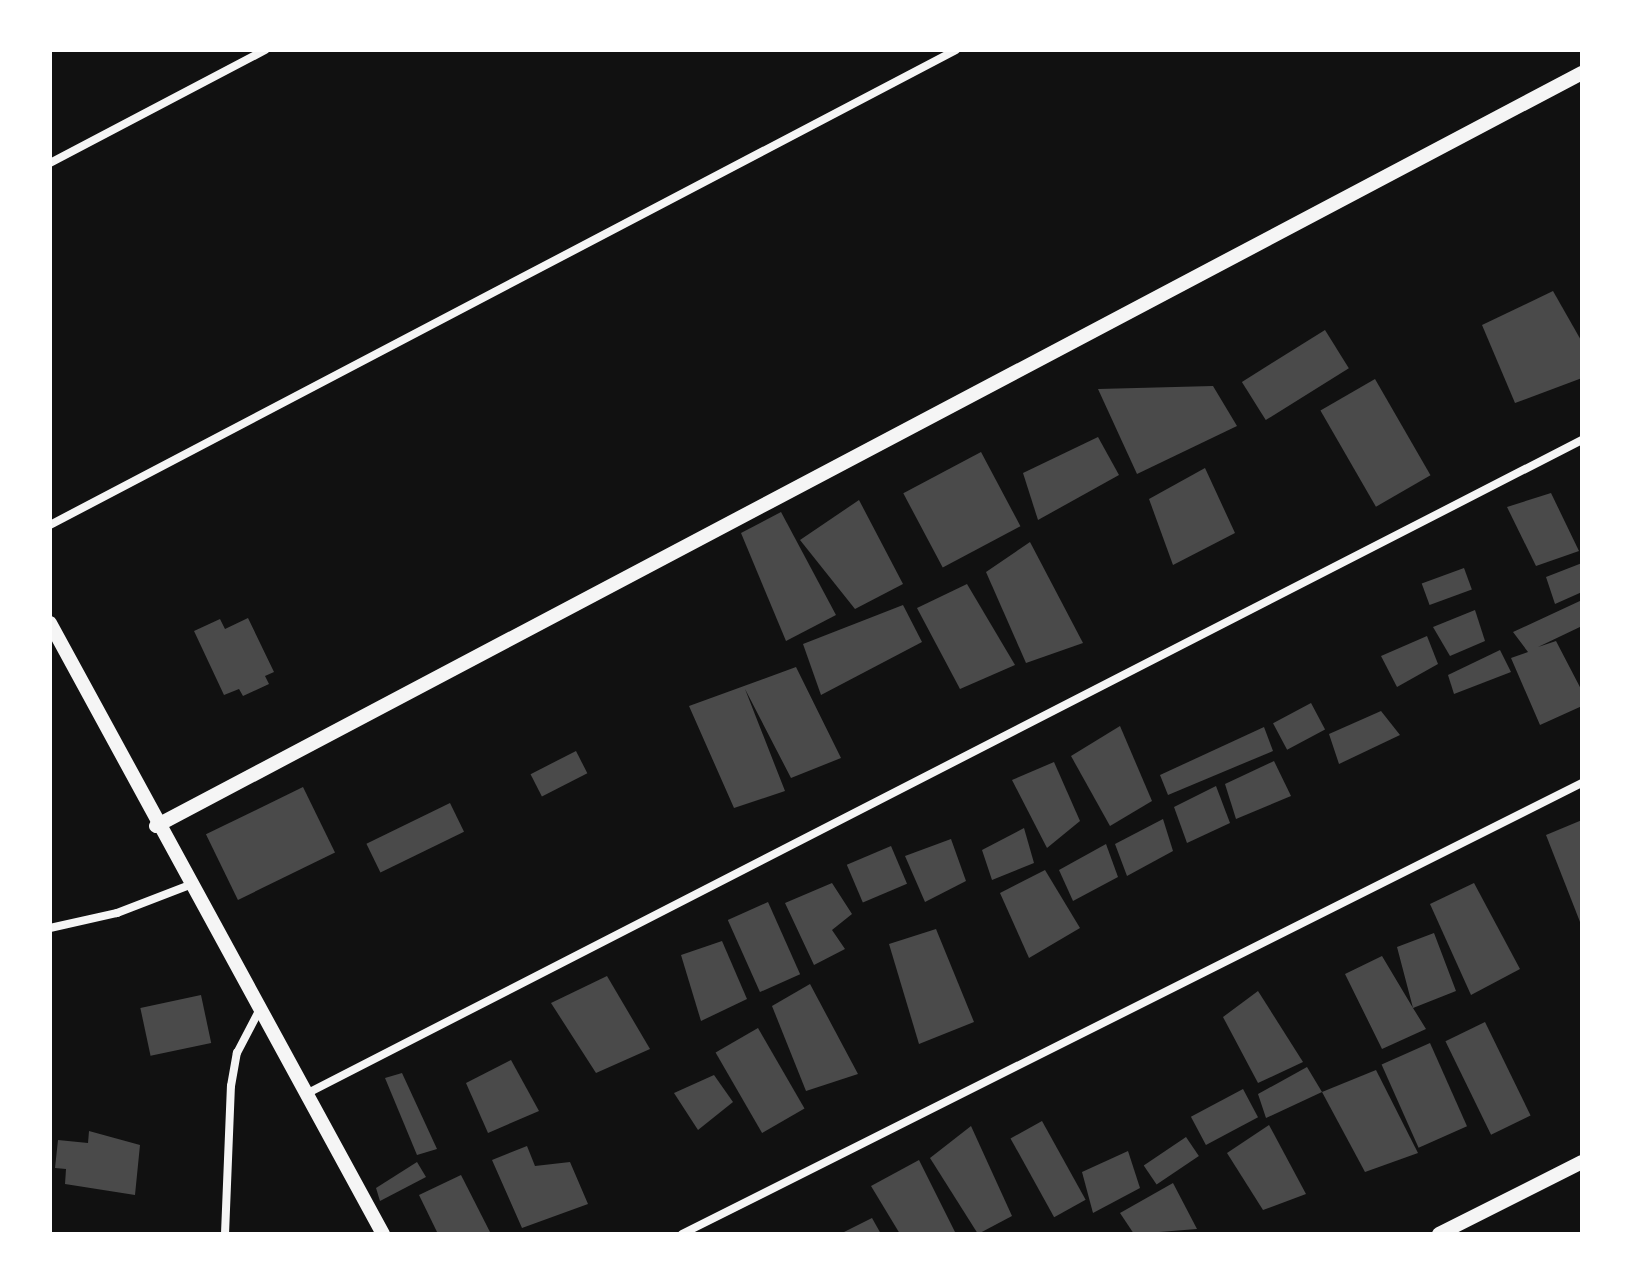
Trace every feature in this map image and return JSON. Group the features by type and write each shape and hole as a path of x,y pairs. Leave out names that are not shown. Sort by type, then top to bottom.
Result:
{"street":[{"path":"50,163 265,50"},
{"path":"50,525 956,50"},
{"path":"156,826 1582,73"},
{"path":"306,1094 1582,440"},
{"path":"50,623 156,826 192,884 383,1234"},
{"path":"682,1234 1582,783"},
{"path":"50,928 117,913 192,884"},
{"path":"225,1234 231,1086 237,1053 259,1011"},
{"path":"1439,1234 1582,1162"}],"building":[{"path":"1553,291 1582,342 1582,378 1515,403 1482,325"},
{"path":"1325,330 1349,368 1266,420 1242,382"},
{"path":"1375,379 1430,475 1376,507 1320,410"},
{"path":"1213,386 1237,426 1137,474 1098,389"},
{"path":"1098,437 1119,475 1038,520 1023,473"},
{"path":"981,452 1020,526 943,567 903,493"},
{"path":"1205,468 1235,533 1173,565 1149,499"},
{"path":"1551,493 1579,551 1536,566 1507,507"},
{"path":"859,500 903,584 855,609 800,540"},
{"path":"781,512 836,615 786,641 741,533"},
{"path":"1030,542 1083,643 1026,663 986,572"},
{"path":"1582,563 1582,592 1555,604 1546,577"},
{"path":"1464,568 1472,590 1430,605 1422,583"},
{"path":"967,584 1015,665 960,689 917,608"},
{"path":"1582,600 1582,626 1538,647 1556,641 1582,691 1582,706 1540,725 1511,658 1528,652 1513,632"},
{"path":"903,605 922,642 821,695 803,644"},
{"path":"1475,610 1485,641 1450,656 1433,627"},
{"path":"248,618 274,672 265,676 269,684 243,696 239,689 224,695 194,631 220,619 225,629"},
{"path":"1427,636 1438,664 1397,687 1381,656"},
{"path":"1500,650 1511,672 1454,694 1448,675"},
{"path":"796,667 841,758 791,778 745,689 785,791 734,808 689,706"},
{"path":"1311,703 1325,729 1287,750 1273,723"},
{"path":"1381,711 1400,735 1339,764 1329,734"},
{"path":"1120,726 1152,801 1110,826 1071,756"},
{"path":"1264,727 1273,751 1168,795 1160,775"},
{"path":"576,751 587,773 542,796 531,774"},
{"path":"1274,761 1291,796 1236,819 1225,784"},
{"path":"1054,762 1080,821 1047,848 1012,780"},
{"path":"1216,786 1230,823 1187,843 1174,807"},
{"path":"303,787 335,853 238,900 206,834"},
{"path":"450,803 464,832 380,873 366,844"},
{"path":"1163,819 1173,851 1127,876 1115,844"},
{"path":"1582,820 1582,927 1546,835"},
{"path":"1024,828 1034,863 992,880 982,850"},
{"path":"951,839 966,881 925,902 905,856"},
{"path":"1106,844 1118,877 1073,901 1059,870"},
{"path":"891,846 907,884 863,902 847,865"},
{"path":"1045,870 1080,928 1029,958 1000,893"},
{"path":"832,883 852,914 832,930 845,949 814,965 785,903"},
{"path":"1474,883 1520,969 1471,995 1430,904"},
{"path":"768,902 800,974 760,992 728,920"},
{"path":"936,929 974,1022 919,1044 889,944"},
{"path":"1434,933 1456,991 1413,1008 1397,947"},
{"path":"722,941 747,999 701,1021 681,955"},
{"path":"1382,956 1426,1029 1382,1049 1345,974"},
{"path":"607,976 650,1049 596,1073 551,1003"},
{"path":"810,984 858,1074 806,1091 772,1006"},
{"path":"1258,991 1303,1062 1258,1083 1223,1017"},
{"path":"201,995 211,1043 151,1056 140,1008"},
{"path":"1485,1022 1531,1115 1491,1135 1445,1041"},
{"path":"758,1028 804,1109 762,1133 716,1052"},
{"path":"1430,1043 1467,1126 1419,1148 1382,1065"},
{"path":"511,1060 539,1111 488,1133 466,1083"},
{"path":"1307,1067 1322,1092 1266,1118 1258,1094"},
{"path":"1376,1070 1418,1153 1365,1172 1322,1092"},
{"path":"402,1073 437,1149 417,1155 385,1078"},
{"path":"714,1075 733,1102 698,1130 674,1093"},
{"path":"1243,1089 1258,1117 1206,1145 1191,1117"},
{"path":"1042,1121 1086,1200 1054,1217 1011,1138"},
{"path":"1269,1125 1306,1194 1263,1210 1227,1153"},
{"path":"971,1126 1012,1216 978,1234 930,1158"},
{"path":"89,1131 140,1145 135,1195 65,1184 66,1169 55,1168 58,1140 88,1143"},
{"path":"1186,1137 1199,1156 1157,1185 1144,1166"},
{"path":"527,1146 535,1166 570,1162 588,1204 522,1228 492,1160"},
{"path":"1128,1151 1140,1188 1093,1213 1082,1172"},
{"path":"919,1160 956,1234 900,1234 871,1186"},
{"path":"417,1162 426,1177 380,1201 376,1188"},
{"path":"461,1175 491,1234 438,1234 419,1195"},
{"path":"1173,1183 1197,1229 1134,1234 1120,1213"},
{"path":"872,1218 881,1234 840,1234"}]}
